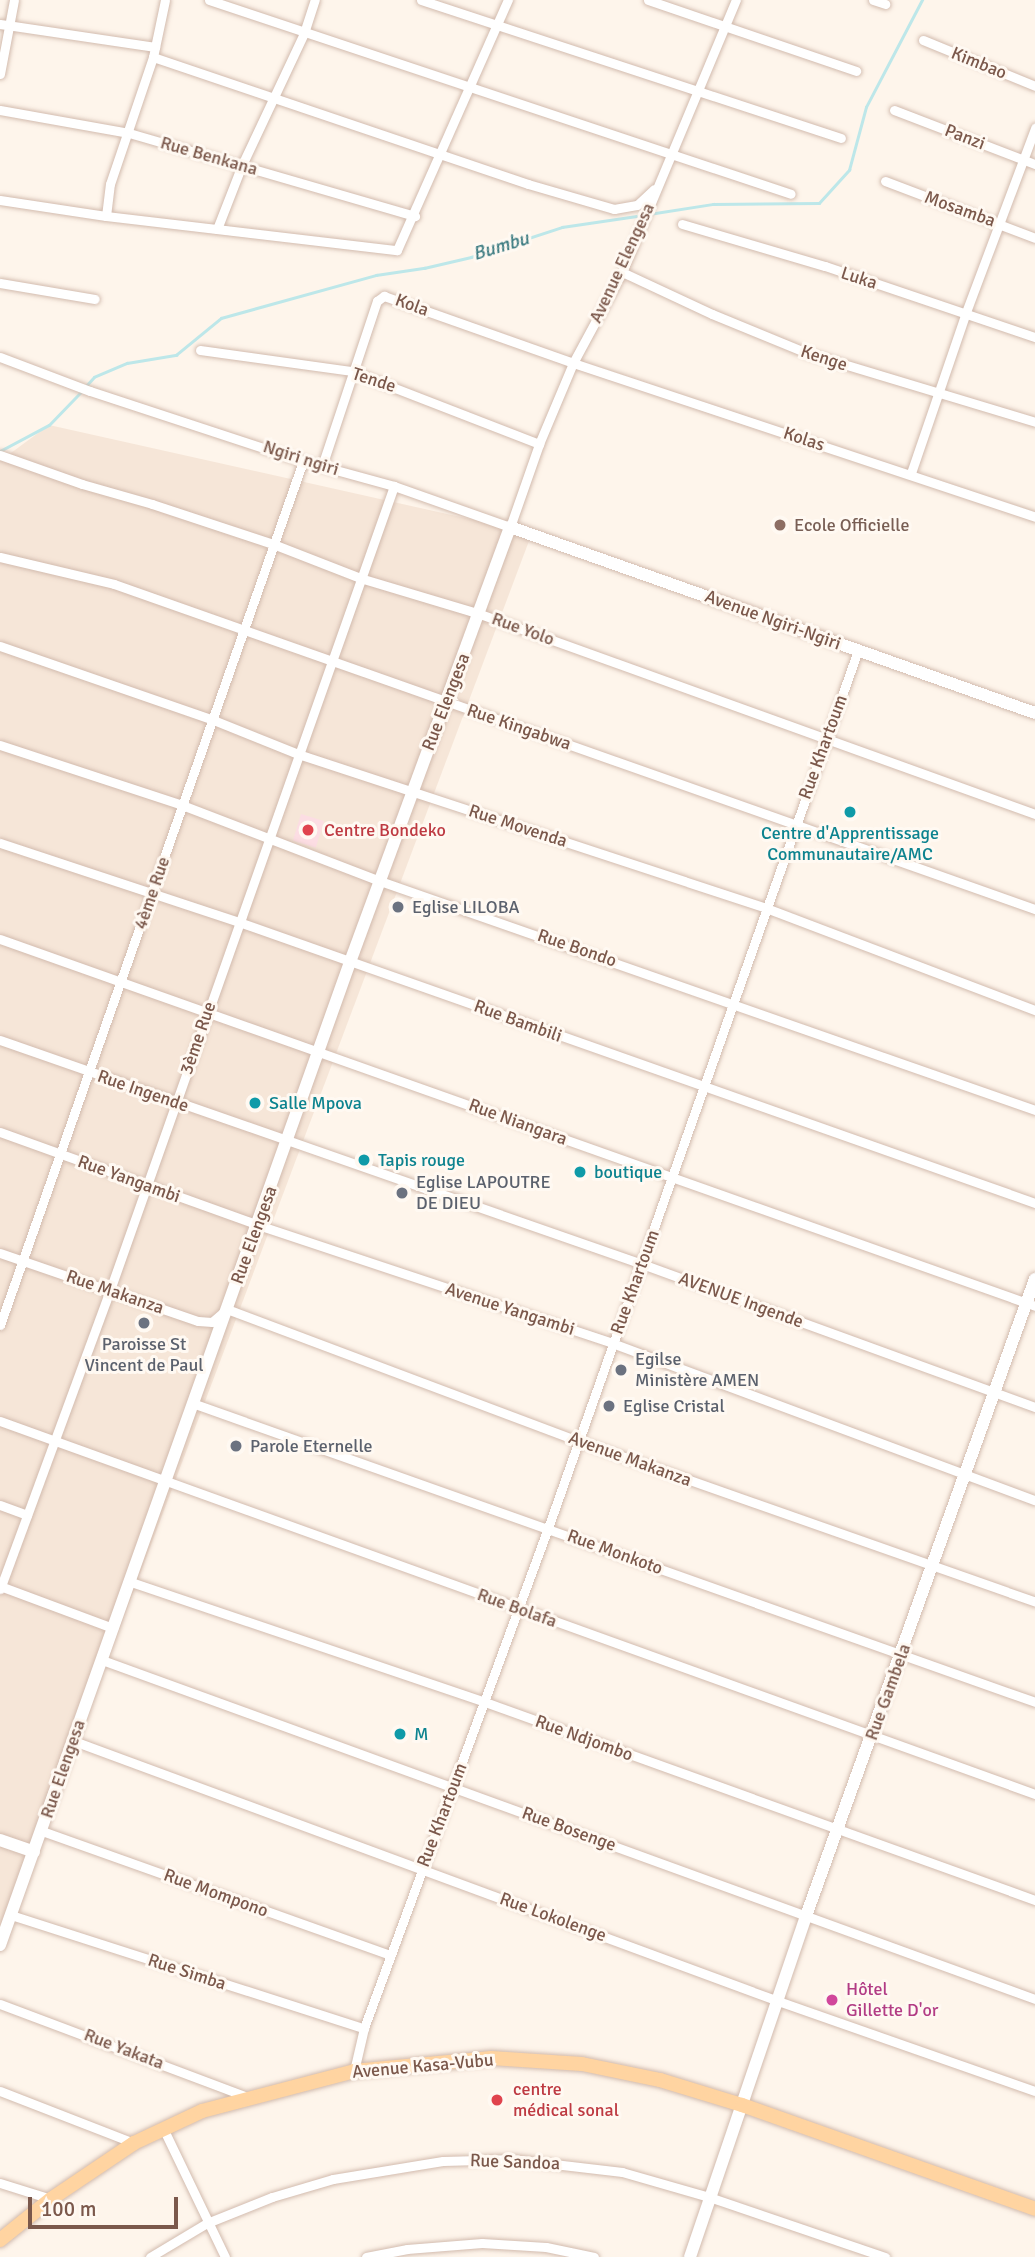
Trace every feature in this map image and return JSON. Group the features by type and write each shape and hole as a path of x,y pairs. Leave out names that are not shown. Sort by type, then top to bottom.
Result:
{"main road":[{"name":"Avenue Kasa-Vubu","path":"0,2240 51,2199 134,2143 163,2128 247,2097 354,2071 491,2058 582,2064 660,2080 741,2105 1035,2209"}],"street":[{"path":"0,74 4,24 14,0"},
{"path":"106,216 113,175 154,52 165,0"},
{"path":"209,0 791,194"},
{"path":"217,229 242,165 304,33 315,0"},
{"path":"421,0 841,138"},
{"path":"0,200 106,216 394,251 400,247 415,216 508,0"},
{"path":"648,0 856,71"},
{"name":"Avenue Elengesa","path":"510,527 539,444 573,363 622,272 736,0"},
{"path":"873,0 886,4"},
{"path":"4,24 154,52 272,99 614,209 637,205 659,184"},
{"name":"Kimbao","path":"923,40 1035,86"},
{"name":"Rue Benkana","path":"0,110 129,133 415,216"},
{"name":"Panzi","path":"894,110 1035,164"},
{"path":"911,473 965,312 1001,224 1035,128"},
{"name":"Mosamba","path":"885,181 1035,238"},
{"name":"Luka","path":"682,224 965,312 1035,337"},
{"name":"Kenge","path":"622,272 712,314 807,353 1035,422"},
{"path":"0,283 95,299"},
{"name":"Kola","path":"322,466 351,371 377,301 384,296 573,363"},
{"name":"Tende","path":"200,349 351,371 539,444"},
{"name":"Ngiri ngiri","path":"0,357 90,391 303,461 394,486 510,527"},
{"name":"Kolas","path":"573,363 911,473 1035,517"},
{"name":"Rue Yolo","path":"3,456 272,544 360,578 480,614 1035,814"},
{"name":"4ème Rue","path":"0,1325 303,461"},
{"name":"3ème Rue","path":"0,1587 110,1290 394,486"},
{"name":"Rue Elengesa","path":"1,1937 42,1831 71,1740 195,1404 350,962 510,527"},
{"name":"Avenue Ngiri-Ngiri","path":"510,527 1035,713"},
{"name":"Rue Kingabwa","path":"0,557 114,584 1035,909"},
{"name":"Rue Movenda","path":"0,646 211,719 298,754 766,908 1035,1010"},
{"name":"Rue Khartoum","path":"354,2071 364,2028 519,1609 858,650"},
{"name":"Rue Bondo","path":"0,745 182,805 380,880 1035,1110"},
{"name":"Rue Bambili","path":"0,843 239,922 1035,1203"},
{"name":"Rue Niangara","path":"0,939 1030,1305"},
{"name":"Rue Ingende","path":"0,1040 286,1141"},
{"name":"Rue Yangambi","path":"0,1132 258,1225"},
{"name":"AVENUE Ingende","path":"286,1141 642,1264 1035,1407"},
{"name":"Avenue Yangambi","path":"258,1225 612,1343 1035,1500"},
{"name":"Rue Makanza","path":"0,1253 198,1321 212,1322 227,1309"},
{"name":"Rue Gambela","path":"690,2257 806,1916 934,1567 994,1392 1030,1305 1035,1279"},
{"name":"Avenue Makanza","path":"227,1309 579,1441 1035,1602"},
{"name":"Rue Monkoto","path":"195,1404 1035,1702"},
{"name":"Rue Bolafa","path":"0,1421 1035,1794"},
{"path":"0,1505 27,1515"},
{"name":"Rue Ndjombo","path":"131,1582 485,1702 1035,1900"},
{"path":"0,1587 113,1628"},
{"name":"Rue Bosenge","path":"102,1660 1035,1999"},
{"name":"Rue Lokolenge","path":"71,1740 778,2001 1035,2091"},
{"name":"Rue Mompono","path":"42,1831 391,1955"},
{"path":"0,1840 34,1852"},
{"name":"Rue Simba","path":"11,1914 364,2028"},
{"name":"Rue Yakata","path":"0,2004 247,2097"},
{"path":"0,2091 134,2143"},
{"path":"163,2128 225,2257"},
{"name":"Rue Sandoa","path":"150,2257 207,2223 272,2197 333,2179 385,2169 474,2160 524,2160 622,2172 709,2197 885,2257"},
{"path":"0,2183 51,2199"},
{"path":"366,2257 407,2249 482,2243 546,2247 594,2257"}],"shaded area":[{"path":"49,425 532,533 0,1946 0,461"},
{"name":"Centre Bondeko","path":"301,814 324,821 316,848 293,841"}],"waterway":[{"name":"Bumbu","path":"649,214 713,204 819,203 849,170 866,107 922,0"},
{"name":"Bumbu","path":"85,387 94,377 127,363 176,355 221,318 376,275 471,257 562,227 643,215"},
{"name":"Bumbu","path":"0,451 49,425 81,392"}],"place":[{"name":"Ecole Officielle","path":"780,525"},
{"name":"Centre d'Apprentissage Communautaire/AMC","path":"850,812"},
{"name":"Centre Bondeko","path":"308,830"},
{"name":"Eglise LILOBA","path":"398,907"},
{"name":"Salle Mpova","path":"255,1103"},
{"name":"Tapis rouge","path":"364,1160"},
{"name":"boutique","path":"580,1172"},
{"name":"Eglise LAPOUTRE DE DIEU","path":"402,1193"},
{"name":"Paroisse St Vincent de Paul","path":"144,1323"},
{"name":"Egilse Ministère AMEN","path":"621,1370"},
{"name":"Eglise Cristal","path":"609,1406"},
{"name":"Parole Eternelle","path":"236,1446"},
{"name":"M","path":"400,1734"},
{"name":"Hôtel Gillette D'or","path":"832,2000"},
{"name":"centre médical sonal","path":"497,2100"}]}
